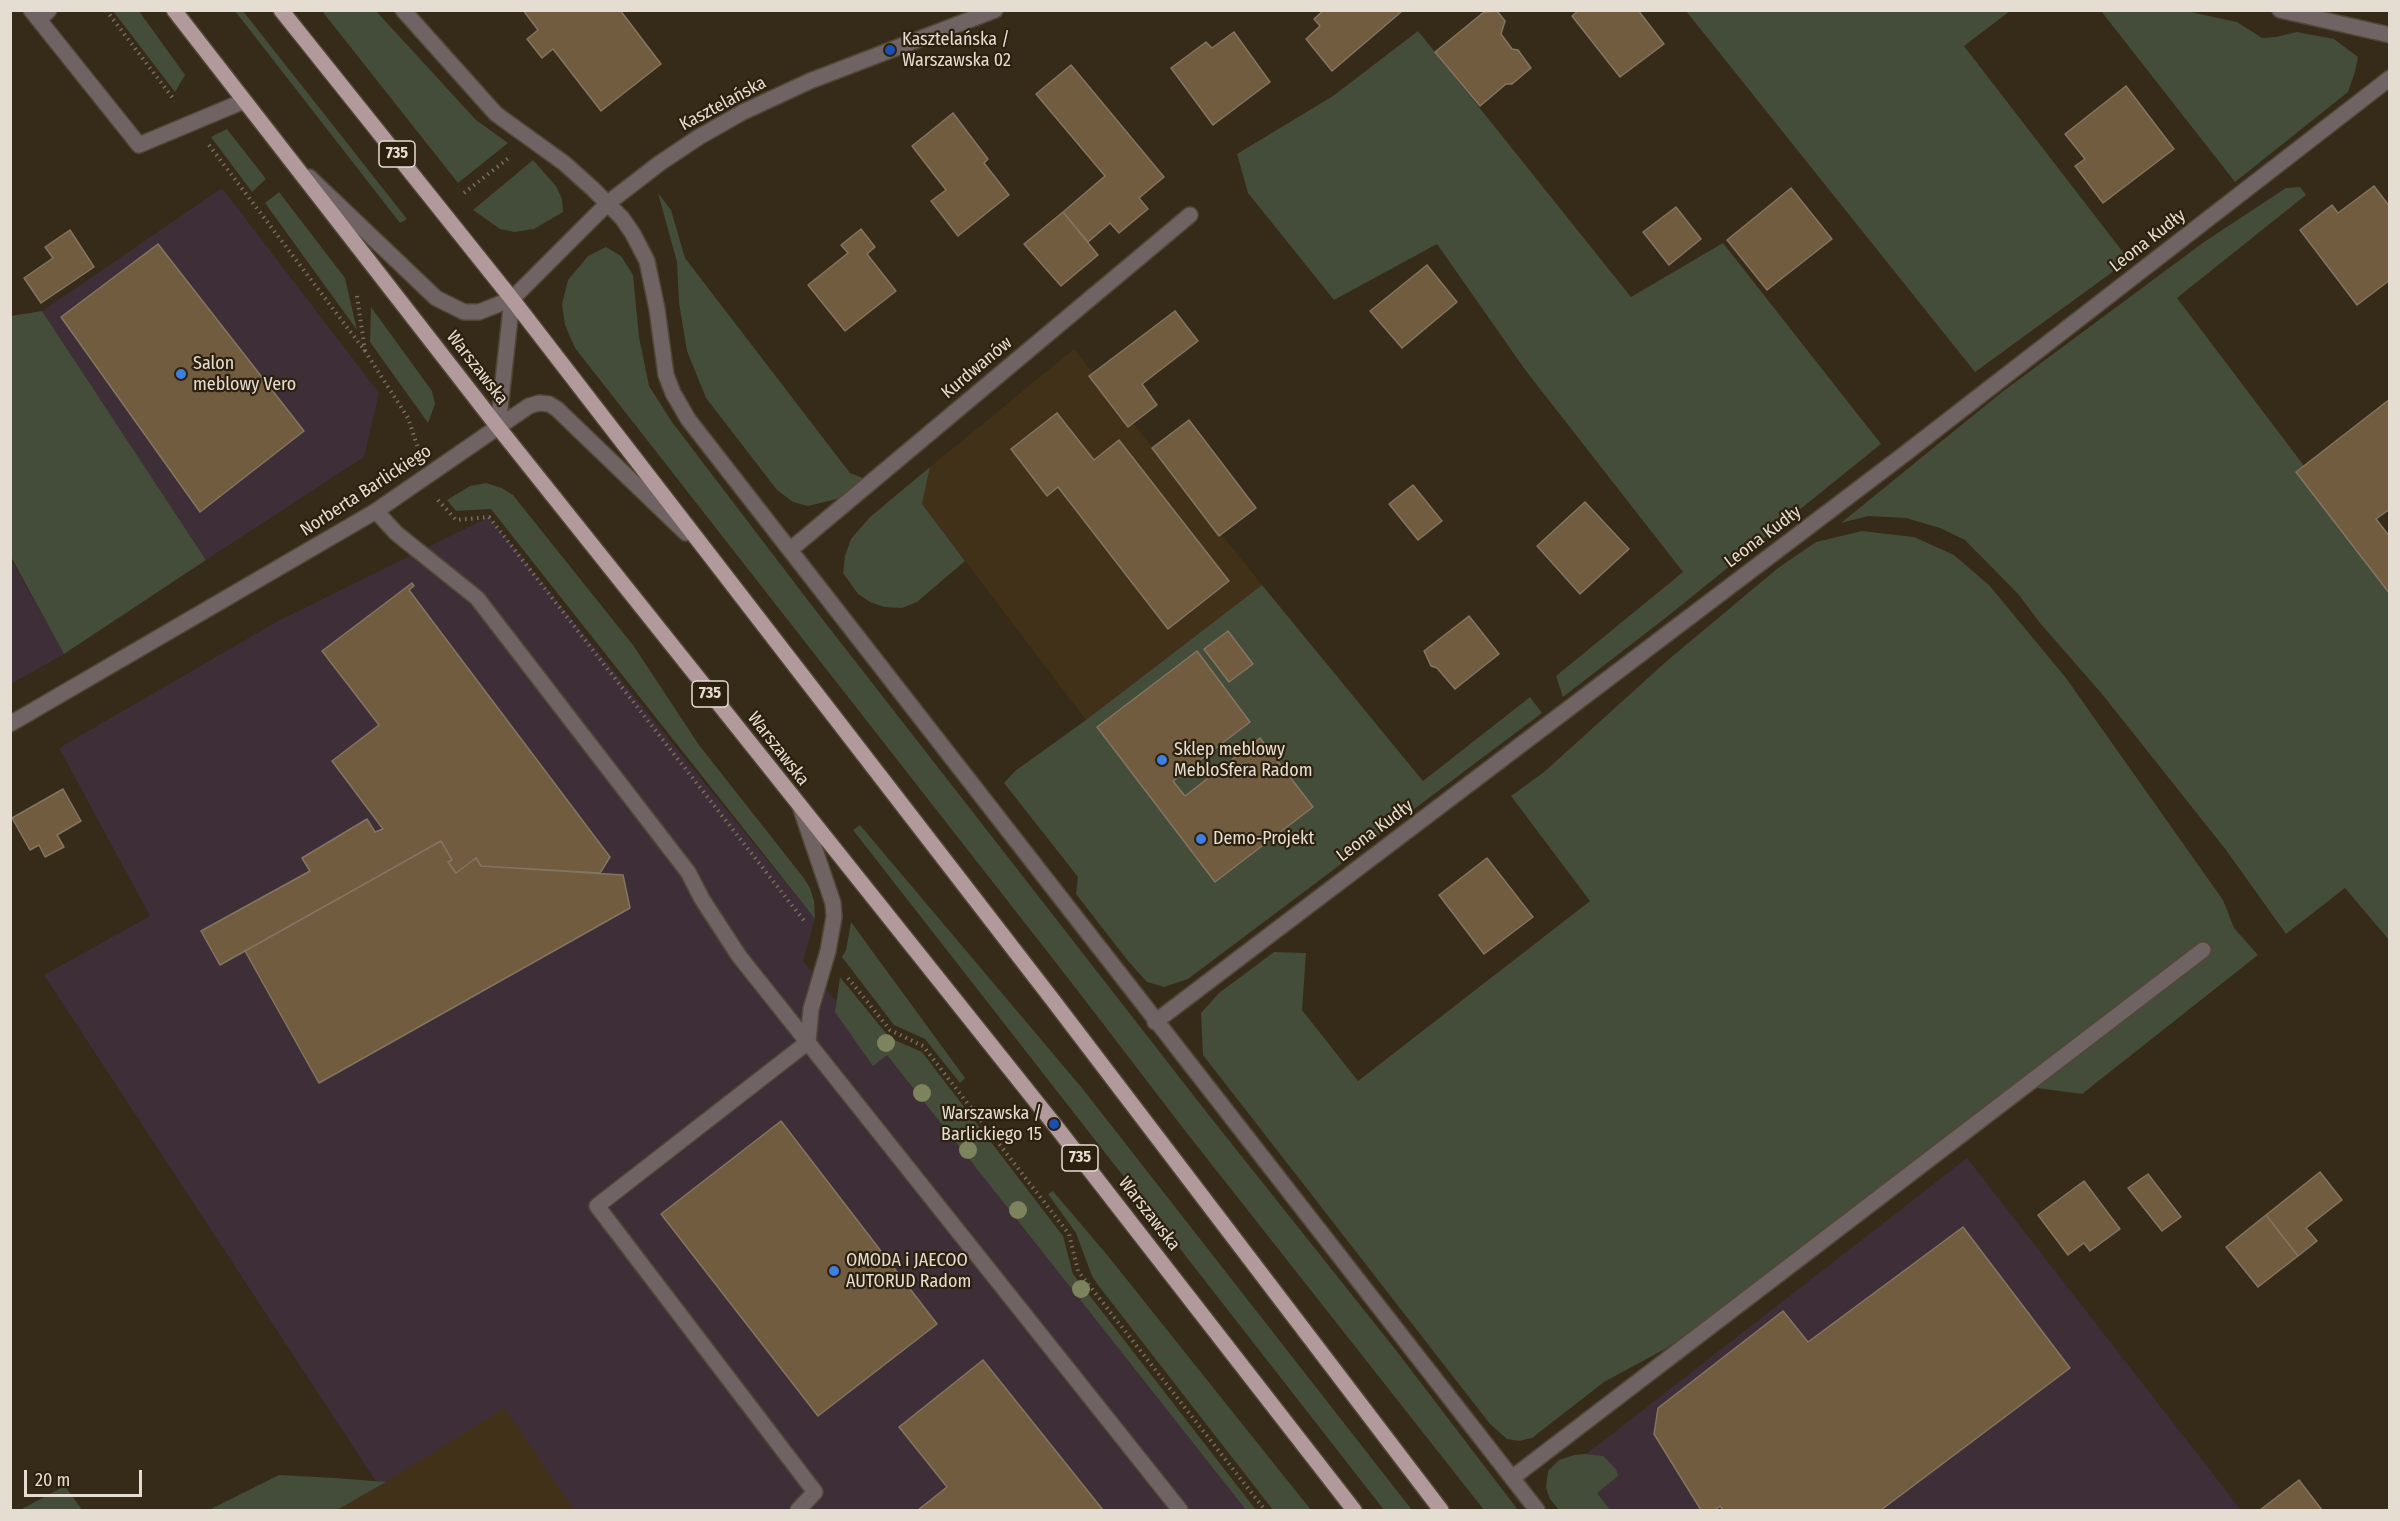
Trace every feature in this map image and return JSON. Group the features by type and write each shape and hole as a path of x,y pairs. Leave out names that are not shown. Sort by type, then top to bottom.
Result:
{"main road":[{"name":"Warszawska","path":"174,10 498,427 1047,1115 1354,1510"},
{"name":"735","path":"281,10 512,299 710,555 1060,1008 1441,1510"}],"street":[{"path":"403,10 491,109 564,164 608,203 633,234 647,261 657,309 666,375 680,406 1155,1022 1537,1510"},
{"name":"Kasztelańska","path":"286,155 436,298 464,312 479,312 512,299 608,203 699,136 743,112 810,81 995,10"},
{"path":"2280,10 2390,35"},
{"path":"40,14 139,145 244,101"},
{"name":"Leona Kudły","path":"1155,1022 1911,449 2390,78"},
{"name":"Kurdwanów","path":"790,550 1190,215"},
{"path":"498,427 512,299"},
{"name":"Norberta Barlickiego","path":"10,724 376,511 529,406 539,403 549,404 557,409 710,555"},
{"path":"376,511 396,533 477,598 688,872 702,899 739,956 1180,1510"},
{"path":"798,1510 815,1492 597,1206 808,1042 811,1009 828,951 834,917 833,903 801,809"},
{"path":"1512,1478 2203,950"}],"path":[{"path":"106,10 365,351 359,298 354,291"},
{"path":"463,194 532,140"}],"shaded area":[{"name":"Salon meblowy Vero","path":"222,188 379,393 364,457 206,560 42,311"},
{"path":"1074,349 1262,585 1086,720 922,504 930,467"},
{"path":"489,517 815,919 803,961 835,1000 887,1055 1246,1510 574,1510 505,1409 379,1486 44,975 150,916 59,748 278,621"},
{"path":"10,557 64,654 11,684 10,684"},
{"path":"1967,1158 2241,1510 1599,1510 1567,1469"},
{"path":"505,1408 574,1510 337,1510 379,1486"}],"green space":[{"path":"113,11 139,11 185,75 175,92"},
{"path":"235,11 243,11 407,219 400,223"},
{"path":"322,11 376,11 476,120 508,143 458,183"},
{"path":"1686,11 2010,11 1964,46 2129,260 1975,372"},
{"path":"2101,11 2186,11 2237,22 2262,38 2297,32 2334,39 2358,57 2355,72 2348,92 2235,182"},
{"path":"1418,31 1631,297 1723,243 1881,444 1668,616 1563,697 1556,676 1683,572 1526,371 1437,244 1334,300 1248,193 1237,154 1333,96"},
{"path":"227,129 266,179 252,192 211,137"},
{"path":"533,160 556,186 562,199 563,212 534,229 514,232 500,229 473,210"},
{"path":"2300,187 2306,195 2177,298 2389,578 2389,940 2345,888 2286,934 2226,850 2102,694 2040,623 2019,595 1965,540 1940,528 1906,518 1868,516 1841,523 2002,392 2204,242 2286,188"},
{"path":"279,192 345,278 357,330 265,203"},
{"path":"658,193 671,210 685,258 850,473 863,478 849,494 808,506 793,502 777,490 706,398 687,351 679,303 677,262"},
{"path":"606,247 621,256 633,275 639,337 649,386 672,422 813,607 1208,1114 1395,1349 1518,1510 1484,1510 1186,1132 575,348 565,325 562,304 568,280 588,256"},
{"path":"371,307 432,391 435,404 428,423 370,342"},
{"path":"42,311 206,560 64,654 11,557 11,316"},
{"path":"930,467 922,504 965,561 917,602 902,608 884,607 870,602 858,594 843,573 845,556 851,539 870,517"},
{"path":"486,483 502,488 513,495 633,645 699,745 803,877 814,901 815,919 491,509 456,511 447,500 470,486"},
{"path":"1862,531 1914,537 1954,555 1989,585 2066,678 2223,900 2234,928 2258,955 2082,1094 2037,1088 1976,1124 1785,1267 1665,1349 1604,1382 1532,1438 1519,1441 1507,1439 1490,1424 1203,1055 1201,1013 1219,993 1274,952 1306,953 1302,1010 1358,1081 1590,901 1511,796 1544,772 1668,660 1778,568 1816,542"},
{"path":"1262,585 1423,781 1530,697 1542,713 1188,979 1164,987 1147,982 1128,961 1076,894 1078,877 1004,783 1015,771 1086,720"},
{"path":"860,825 1082,1088 1412,1510 1384,1510 853,830"},
{"path":"851,922 965,1078 960,1083 925,1039 894,1025 842,957 846,950"},
{"path":"840,977 890,1038 922,1052 1063,1236 1073,1274 1256,1510 1246,1510 887,1055 873,1066 835,1012"},
{"path":"1053,1191 1108,1256 1311,1510 1273,1510 1098,1285 1092,1276 1076,1233 1048,1194"},
{"path":"1585,1454 1603,1456 1616,1469 1618,1476 1597,1493 1610,1510 1559,1510 1550,1499 1546,1488 1548,1471 1559,1460"},
{"path":"279,1475 386,1482 337,1510 209,1510"},
{"path":"65,1486 82,1510 20,1510"}],"building":[{"path":"523,10 620,10 661,64 601,111 553,49 542,58 527,39 538,30"},
{"path":"1324,10 1399,10 1401,12 1332,71 1306,39 1320,26 1314,19"},
{"path":"1579,10 1638,10 1664,44 1620,77 1572,16"},
{"path":"1497,11 1505,21 1501,34 1512,49 1518,50 1531,68 1512,84 1506,84 1480,106 1435,52 1484,12"},
{"path":"1234,32 1270,82 1213,125 1171,68 1206,42 1212,48"},
{"path":"1071,65 1164,177 1139,198 1148,209 1119,233 1110,223 1088,242 1063,212 1105,176 1036,94"},
{"path":"2126,86 2174,149 2103,203 2075,166 2085,159 2065,134"},
{"path":"953,113 988,159 984,163 1009,195 958,236 931,201 946,190 912,146"},
{"path":"2374,186 2390,207 2390,280 2357,305 2300,230 2332,205 2338,213"},
{"path":"1791,188 1832,239 1767,290 1727,240"},
{"path":"1676,207 1701,239 1669,265 1643,232"},
{"path":"1063,212 1098,255 1061,286 1024,244"},
{"path":"861,229 875,247 867,254 896,291 845,331 808,285 848,253 841,245"},
{"path":"70,230 94,267 41,303 24,278 53,258 45,247"},
{"name":"Salon meblowy Vero","path":"158,244 304,431 200,512 61,317"},
{"path":"1427,265 1457,302 1402,348 1370,311"},
{"path":"1175,311 1198,341 1142,384 1157,405 1128,427 1089,376"},
{"path":"2390,399 2390,509 2376,519 2390,537 2390,594 2296,472"},
{"path":"1057,413 1094,460 1119,440 1229,581 1168,629 1058,487 1047,496 1011,449"},
{"path":"1189,420 1256,508 1219,536 1152,448"},
{"path":"1413,485 1442,521 1418,540 1389,504"},
{"path":"1585,502 1629,549 1580,594 1537,546"},
{"path":"412,583 414,586 409,590 610,857 600,873 481,866 476,858 456,873 448,862 452,860 441,841 220,965 201,931 310,871 302,858 367,819 375,832 383,829 332,761 379,725 322,651"},
{"path":"1469,616 1499,654 1455,689 1437,668 1431,666 1424,651"},
{"path":"1228,631 1253,664 1229,682 1204,649"},
{"name":"Sklep meblowy MebloSfera Radom","path":"1197,651 1250,722 1173,781 1185,796 1260,738 1313,807 1215,882 1097,727"},
{"path":"63,789 81,821 57,835 64,847 45,857 39,845 30,850 12,818"},
{"path":"441,841 452,860 448,862 456,873 476,858 481,866 623,875 630,908 319,1083 245,951"},
{"path":"1487,858 1533,917 1484,954 1439,895"},
{"path":"781,1121 937,1324 818,1416 661,1214"},
{"path":"2320,1172 2342,1200 2306,1228 2317,1241 2298,1256 2266,1215"},
{"path":"2148,1174 2181,1217 2162,1231 2128,1188"},
{"path":"2084,1181 2120,1229 2090,1251 2084,1243 2068,1255 2038,1215"},
{"path":"2266,1215 2298,1256 2258,1287 2226,1247"},
{"path":"1963,1227 2070,1368 1881,1510 1723,1510 1720,1506 1715,1510 1701,1510 1654,1434 1658,1408 1783,1311 1808,1342"},
{"path":"983,1360 1103,1510 918,1510 947,1487 899,1427"},
{"path":"2299,1480 2322,1510 2260,1510"}],"place":[{"name":"Kasztelańska / Warszawska 02","path":"890,50"},
{"name":"Salon meblowy Vero","path":"181,374"},
{"name":"Sklep meblowy MebloSfera Radom","path":"1162,760"},
{"name":"Demo-Projekt","path":"1201,839"},
{"name":"Warszawska / Barlickiego 15","path":"1054,1124"},
{"name":"OMODA i JAECOO AUTORUD Radom","path":"834,1271"}]}
